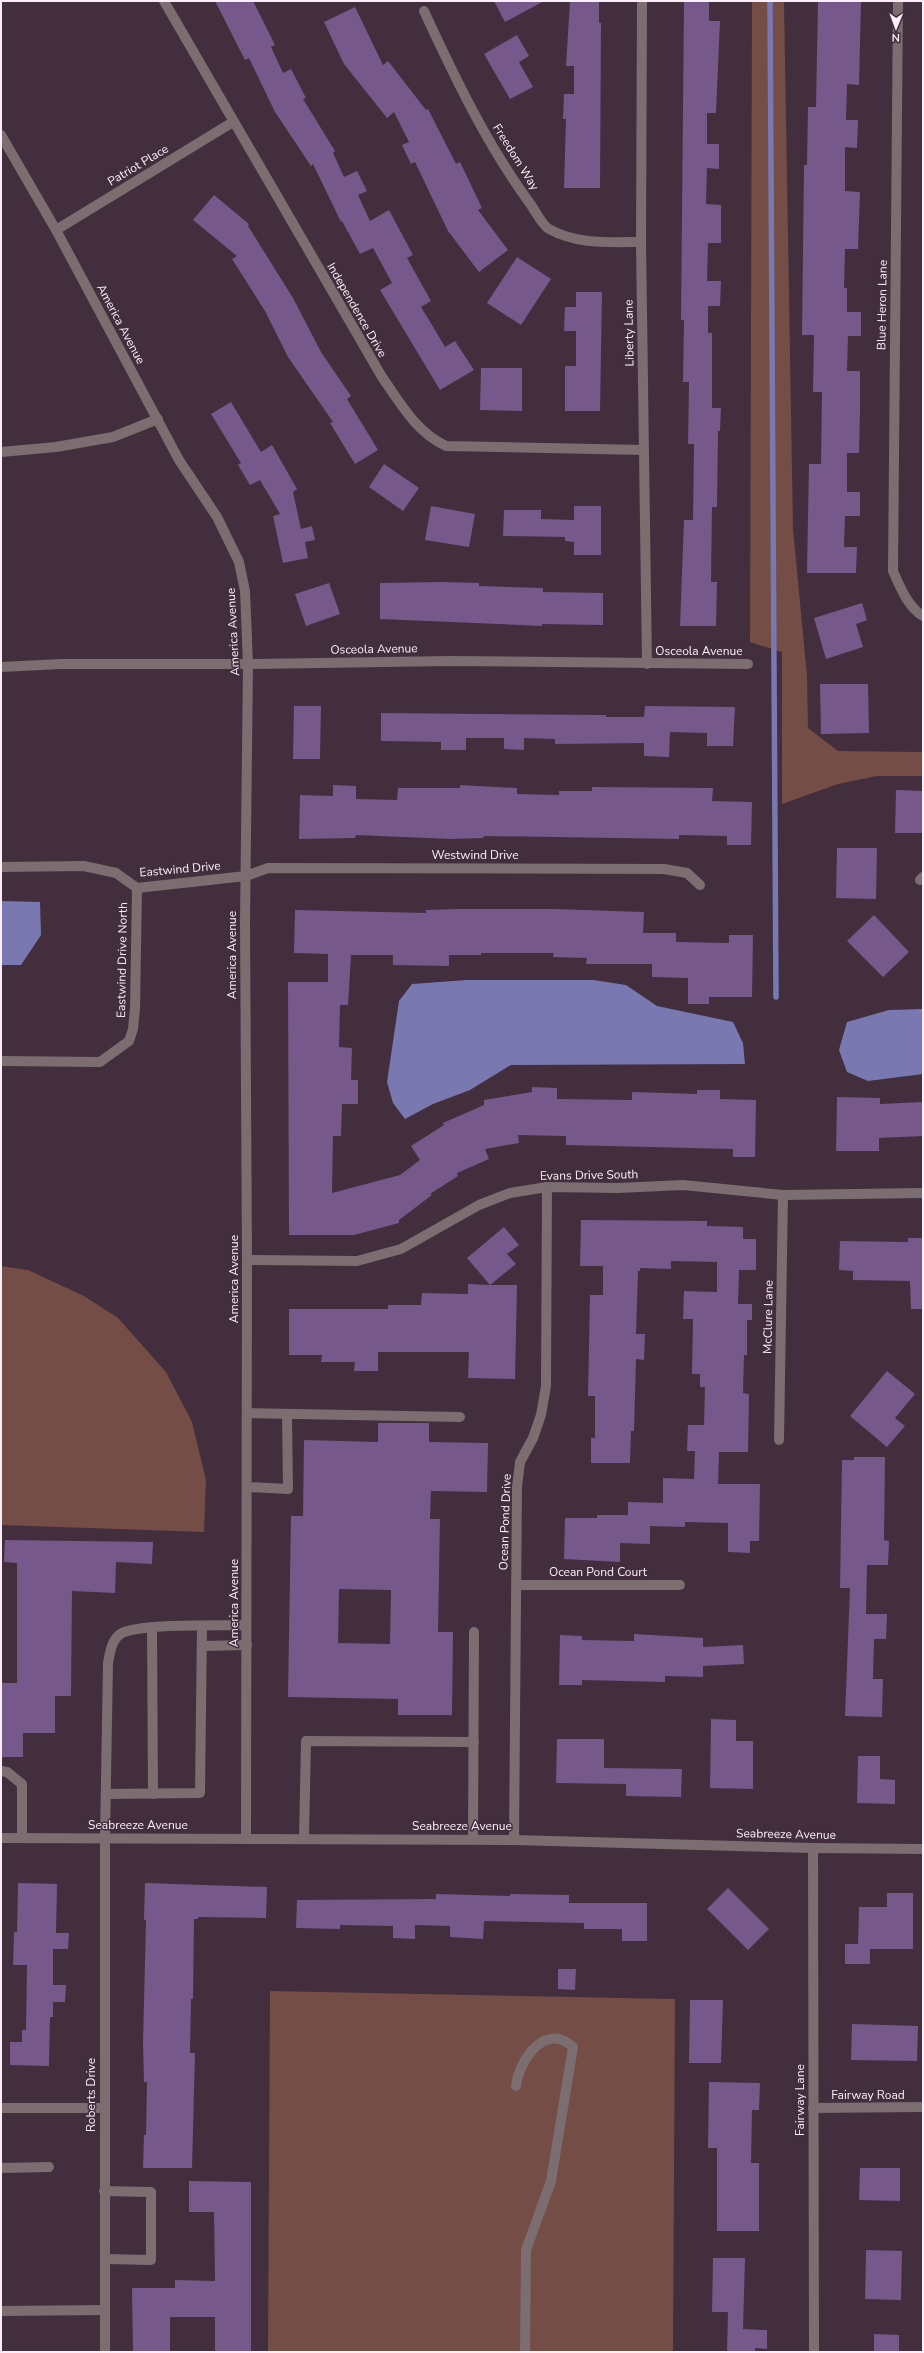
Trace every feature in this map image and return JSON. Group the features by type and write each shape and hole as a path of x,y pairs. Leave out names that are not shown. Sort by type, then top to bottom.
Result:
{"street":[{"name":"Independence Drive","path":"164,1 382,378 414,423 432,439 446,446 643,450"},
{"name":"Liberty Lane","path":"642,1 641,242 647,664"},
{"name":"Blue Heron Lane","path":"898,1 893,571 902,591 918,613 923,616"},
{"name":"Freedom Way","path":"424,11 464,96 515,184 547,228 572,239 593,242 641,242"},
{"name":"Patriot Place","path":"56,230 233,122"},
{"name":"America Avenue","path":"1,135 56,230 180,460 217,517 239,562 245,590 248,664 246,876 246,1838"},
{"path":"1,452 56,447 113,437 158,419"},
{"name":"Osceola Avenue","path":"1,667 61,664 248,664 450,661 748,664"},
{"name":"Eastwind Drive","path":"1,867 84,866 116,873 137,888 246,876"},
{"name":"Westwind Drive","path":"246,876 268,868 664,869 686,873 700,885"},
{"name":"Eastwind Drive North","path":"1,1061 100,1062 128,1041 133,1029 135,1009 137,888"},
{"name":"Evans Drive South","path":"247,1260 357,1261 401,1249 479,1205 510,1193 547,1187 618,1188 683,1185 783,1195 923,1193"},
{"name":"Ocean Pond Drive","path":"514,1840 517,1487 520,1462 533,1438 541,1415 546,1386 547,1187"},
{"name":"McClure Lane","path":"779,1440 783,1195"},
{"path":"247,1413 460,1417"},
{"path":"247,1487 288,1489 287,1414"},
{"name":"Ocean Pond Court","path":"516,1585 680,1585"},
{"name":"Roberts Drive","path":"104,2352 105,1838 108,1662 111,1645 122,1633 152,1628 246,1625"},
{"path":"106,1794 200,1793 202,1626"},
{"path":"152,1628 153,1794"},
{"path":"473,1839 474,1632"},
{"path":"202,1646 246,1645"},
{"path":"304,1838 306,1741 474,1742"},
{"path":"1,1772 7,1772 22,1784 22,1838"},
{"name":"Seabreeze Avenue","path":"1,1838 473,1839 813,1848 923,1849"},
{"name":"Fairway Lane","path":"813,1848 814,2352"},
{"path":"516,2086 517,2073 523,2060 543,2042 553,2037 565,2040 573,2047 551,2181 526,2250 525,2352"},
{"name":"Fairway Road","path":"813,2108 923,2107"},
{"path":"1,2108 104,2108"},
{"path":"1,2168 49,2167"},
{"path":"104,2191 151,2192 151,2260 105,2259"},
{"path":"1,2311 105,2310"}],"shaded area":[{"path":"752,1 784,1 793,529 807,676 808,728 838,751 923,752 923,776 877,776 838,784 782,804 782,652 750,642"},
{"path":"1,1266 28,1270 84,1296 118,1318 166,1372 192,1422 206,1480 204,1532 1,1525"},
{"path":"270,1991 675,1999 673,2352 268,2352"}],"water":[{"path":"1,901 40,902 41,935 21,965 1,965"},
{"path":"467,980 593,980 626,985 657,1006 733,1022 743,1043 745,1064 511,1065 470,1090 433,1104 405,1119 393,1103 387,1082 399,1001 412,984"},
{"path":"923,1009 923,1074 868,1081 847,1072 839,1050 847,1022 889,1010"}],"building":[{"path":"215,1 253,1 275,45 271,47 283,73 291,69 306,98 303,99 335,151 333,153 344,177 357,171 367,191 358,195 370,221 389,210 413,255 407,258 431,301 421,307 445,347 455,341 474,370 440,390 380,290 392,283 373,248 360,254 342,221 341,222 313,164 311,166 275,112 249,58 245,60"},
{"path":"494,1 544,1 505,22"},
{"path":"570,1 599,1 599,23 601,23 600,188 564,188 566,119 563,119 564,94 574,94 574,66 566,66"},
{"path":"684,1 709,1 709,21 720,21 716,113 707,113 707,144 719,144 719,169 707,168 706,204 721,205 721,243 708,243 707,281 721,281 720,306 708,306 708,333 712,333 712,408 721,408 720,431 718,431 717,507 712,507 711,582 717,582 716,626 680,626 684,520 693,520 694,444 688,444 689,382 683,382 684,320 681,320"},
{"path":"818,1 861,1 859,85 847,84 846,120 858,120 857,148 845,147 845,191 860,192 858,249 845,249 844,288 847,288 847,312 861,312 861,336 848,336 847,371 860,371 859,453 847,453 847,492 860,492 860,516 845,516 844,547 857,547 856,573 807,573 809,464 821,464 822,392 813,392 814,335 802,335 804,165 807,165 808,107 816,107"},
{"path":"355,7 383,65 388,61 426,110 428,109 456,164 460,162 482,208 478,210 508,250 479,272 448,231 415,162 411,164 402,145 409,142 394,112 387,118 344,64 324,22"},
{"path":"517,35 529,56 519,62 533,87 510,99 484,54"},
{"path":"214,195 249,224 248,226 293,298 321,352 351,396 347,399 378,450 355,464 330,423 333,422 288,357 265,311 232,259 237,256 193,220"},
{"path":"517,257 551,279 521,325 487,303"},
{"path":"576,292 602,292 600,411 565,411 565,366 576,366 576,331 564,331 565,307 576,307"},
{"path":"481,368 522,368 522,411 480,410"},
{"path":"231,402 261,452 272,445 297,489 293,492 301,529 312,526 315,540 305,542 308,558 283,563 273,516 280,514 260,480 250,485 238,465 241,463 211,414"},
{"path":"384,464 419,488 403,511 369,487"},
{"path":"431,506 475,514 469,547 425,540"},
{"path":"574,506 601,506 601,555 574,555 574,542 565,541 565,537 503,536 504,510 541,510 541,519 574,520"},
{"path":"329,583 340,614 306,626 295,594"},
{"path":"380,583 479,583 479,586 543,588 543,592 603,593 603,625 542,624 542,626 380,619"},
{"path":"862,603 867,620 856,624 863,647 826,659 814,618"},
{"path":"820,684 868,684 869,733 821,734"},
{"path":"294,706 321,706 320,759 293,759"},
{"path":"645,706 735,707 733,746 707,746 707,733 670,732 669,757 644,756 644,743 555,744 555,739 524,738 524,750 504,749 504,738 466,738 466,750 441,750 441,742 381,741 381,713 606,715 606,717 644,717"},
{"path":"333,785 356,786 356,799 397,800 398,788 460,788 460,785 517,788 517,794 559,795 559,791 592,791 592,787 713,788 712,801 752,802 751,845 727,845 727,836 679,835 679,839 484,836 483,838 451,839 356,835 355,838 299,839 300,795 333,796"},
{"path":"896,790 923,791 923,833 895,833"},
{"path":"837,848 877,848 876,899 836,898"},
{"path":"554,909 644,912 643,933 676,933 676,942 729,943 729,935 753,935 752,997 709,997 709,1004 688,1004 688,978 652,977 652,964 586,964 587,958 553,957 554,953 481,953 481,955 449,955 449,966 393,965 393,955 351,955 348,1005 340,1005 339,1047 352,1048 351,1080 358,1080 358,1104 342,1104 341,1136 333,1136 332,1193 400,1175 420,1160 411,1146 444,1125 443,1123 484,1105 484,1100 532,1092 532,1087 557,1088 557,1099 632,1100 632,1092 697,1094 697,1090 720,1090 720,1099 756,1100 755,1157 733,1157 733,1149 566,1145 566,1136 518,1135 519,1143 485,1149 489,1159 457,1173 458,1176 430,1194 432,1195 399,1220 399,1223 354,1235 289,1235 288,982 328,982 328,954 294,953 295,910 426,913 426,910"},
{"path":"874,915 909,952 883,977 847,941"},
{"path":"837,1097 880,1098 880,1104 923,1102 923,1136 879,1138 879,1151 836,1151"},
{"path":"581,1220 707,1221 707,1226 743,1227 743,1239 756,1239 756,1270 739,1270 738,1304 752,1304 752,1320 747,1320 747,1355 744,1355 743,1393 749,1394 748,1452 719,1452 718,1484 760,1484 759,1541 750,1541 750,1553 728,1552 728,1523 685,1522 685,1527 650,1526 650,1544 620,1543 620,1562 564,1559 565,1518 597,1518 597,1515 628,1515 628,1502 663,1503 663,1478 694,1479 695,1451 687,1451 688,1425 704,1425 705,1387 700,1387 700,1374 692,1374 693,1319 683,1319 684,1291 717,1292 717,1262 671,1261 671,1269 640,1268 640,1271 638,1271 636,1334 645,1334 644,1360 636,1359 634,1431 631,1431 630,1463 591,1463 591,1438 595,1438 595,1396 588,1396 590,1295 603,1295 603,1266 580,1266"},
{"path":"504,1227 519,1245 507,1254 516,1264 490,1285 467,1258"},
{"path":"908,1238 923,1238 923,1309 911,1309 910,1281 853,1280 853,1271 839,1270 840,1241 908,1242"},
{"path":"468,1284 517,1285 515,1379 468,1378 469,1352 378,1352 378,1371 354,1371 355,1362 321,1362 322,1355 289,1355 289,1309 388,1309 388,1305 421,1305 422,1293 468,1294"},
{"path":"887,1371 915,1394 895,1418 905,1426 887,1447 850,1416"},
{"path":"378,1423 429,1423 429,1442 488,1443 487,1492 431,1491 430,1519 440,1519 438,1632 453,1632 452,1715 398,1715 398,1699 288,1697 291,1516 303,1516 304,1440 378,1442","holes":["339,1589 391,1590 390,1644 338,1643"]},
{"path":"854,1457 885,1457 884,1540 889,1541 888,1565 867,1565 866,1614 887,1614 886,1639 874,1639 873,1679 883,1679 882,1717 845,1716 850,1588 840,1588 842,1460 854,1460"},
{"path":"5,1540 153,1542 152,1564 116,1562 115,1593 72,1591 71,1696 55,1696 55,1733 23,1733 23,1757 1,1757 1,1683 17,1683 17,1563 4,1562"},
{"path":"634,1634 703,1638 703,1647 743,1645 744,1664 703,1666 703,1677 665,1676 665,1682 582,1680 582,1685 559,1685 560,1635 582,1636 582,1640 634,1641"},
{"path":"711,1719 736,1720 736,1741 753,1741 753,1789 710,1788"},
{"path":"557,1739 604,1739 604,1768 682,1769 681,1797 626,1796 626,1784 556,1783"},
{"path":"858,1756 880,1756 880,1779 895,1780 895,1804 857,1803"},
{"path":"18,1883 57,1884 56,1933 69,1933 68,1949 53,1949 53,1985 66,1985 65,2002 53,2002 53,2017 50,2017 49,2066 10,2065 10,2042 22,2042 22,2030 26,2030 27,1965 13,1965 14,1932 17,1932"},
{"path":"145,1883 267,1887 266,1918 198,1917 198,1919 194,1919 193,1999 191,1999 190,2053 195,2053 192,2168 143,2168 144,2135 146,2135 147,2082 144,2082 143,2043 146,1920 144,1920"},
{"path":"728,1888 769,1929 748,1950 707,1909"},
{"path":"887,1893 913,1893 913,1949 870,1949 870,1964 845,1964 845,1944 858,1944 859,1907 887,1907"},
{"path":"436,1894 510,1896 510,1894 569,1895 569,1903 647,1903 647,1941 622,1941 622,1929 584,1929 584,1923 484,1921 483,1939 450,1937 450,1926 415,1925 415,1939 393,1938 393,1926 340,1925 340,1929 296,1928 297,1900 436,1899"},
{"path":"558,1969 576,1969 575,1990 558,1989"},
{"path":"690,2000 723,2000 721,2063 689,2063"},
{"path":"852,2024 918,2026 917,2061 851,2060"},
{"path":"709,2082 760,2083 759,2110 752,2110 751,2163 759,2163 759,2231 717,2231 717,2148 708,2148"},
{"path":"860,2168 900,2168 900,2201 859,2200"},
{"path":"189,2181 251,2182 251,2352 215,2352 215,2317 170,2317 170,2352 133,2352 132,2288 175,2288 175,2280 215,2281 214,2212 189,2212"},
{"path":"866,2250 902,2251 901,2300 865,2299"},
{"path":"713,2258 745,2258 743,2329 767,2330 767,2349 755,2348 755,2352 727,2352 728,2312 712,2312"},
{"path":"874,2334 899,2335 899,2352 874,2352"}],"waterway":[{"path":"770,1 776,997"}]}
